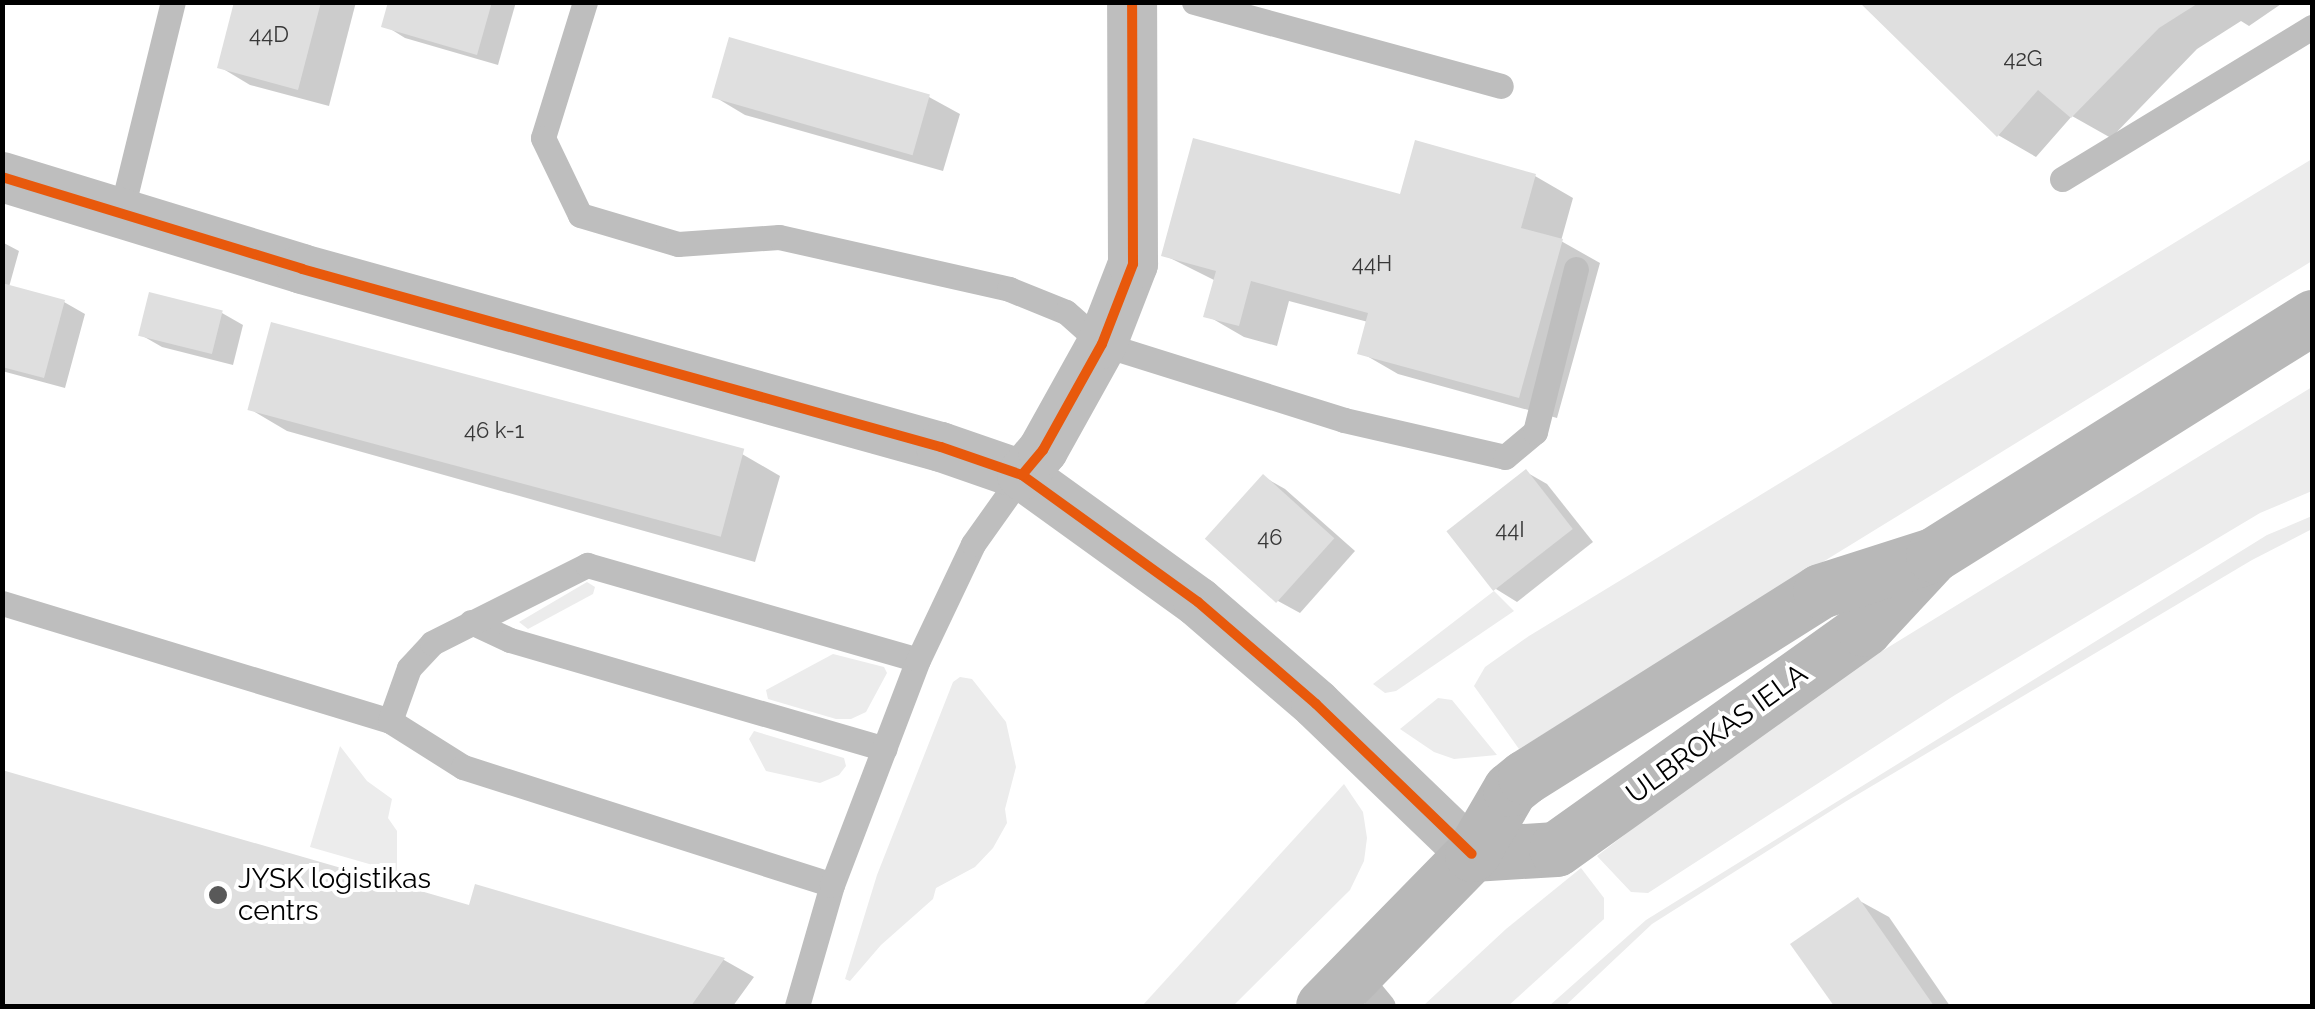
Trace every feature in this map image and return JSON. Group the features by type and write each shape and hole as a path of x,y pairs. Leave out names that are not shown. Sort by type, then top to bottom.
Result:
{"main road":[{"name":"ULBROKAS IELA","path":"1353,995 1472,854 1510,789 1525,777 1820,592 1933,555 2312,317"},
{"name":"ULBROKAS IELA","path":"1472,854 1556,849 1864,629 1933,555"}],"street":[{"path":"1022,476 1042,450 1102,344 1133,264 1132,2"},
{"path":"2,177 302,269 941,447 1022,476 1198,602 1316,704 1472,854"}],"lane":[{"path":"121,213 174,2"},
{"path":"585,2 543,138 580,215 678,244 779,237 1010,289 1066,312 1102,344 1344,420 1505,457 1535,432 1576,268"},
{"path":"1194,2 1501,86"},
{"path":"2062,178 2312,27"},
{"path":"797,1006 832,885 918,660 973,544 1022,476"},
{"path":"390,721 409,668 432,642 587,565 918,660"},
{"path":"2,602 390,721 463,767 832,885"},
{"path":"470,622 510,640 884,749"}],"shaded area":[{"path":"2312,159 2312,261 1519,749 1474,686 1485,667 1529,636"},
{"path":"2312,387 2312,491 2260,513 1955,695 1648,893 1631,892 1597,856 1791,707"},
{"path":"2312,516 2312,529 2252,560 1845,802 1652,924 1565,1006 1549,1006 1646,920 2267,535"},
{"path":"587,582 595,587 593,594 528,629 519,622"},
{"path":"1494,591 1514,611 1396,691 1385,693 1373,684"},
{"path":"833,654 884,667 887,673 866,712 851,719 836,719 768,699 766,690"},
{"path":"960,677 972,679 1006,722 1016,767 1005,809 1007,823 993,848 975,867 936,888 933,899 881,945 850,981 845,979 877,875 953,682"},
{"path":"1438,698 1452,700 1497,755 1454,759 1434,752 1400,729"},
{"path":"754,731 844,758 846,766 839,775 820,783 766,771 749,739"},
{"path":"340,746 367,781 392,799 388,818 397,831 397,872 310,847"},
{"path":"1344,784 1363,812 1367,838 1364,861 1350,890 1233,1006 1142,1006"},
{"path":"1581,868 1604,898 1604,919 1508,1006 1423,1006 1506,929"}],"building":[{"path":"234,2 321,2 298,90 217,68"},
{"path":"388,2 492,2 477,55 381,27"},
{"path":"1859,2 2200,2 2159,28 2071,118 2038,90 1997,137"},
{"path":"729,37 930,95 913,155 712,98"},
{"path":"1193,138 1400,194 1415,140 1536,174 1521,228 1563,239 1519,398 1357,354 1368,313 1251,281 1239,326 1203,317 1216,271 1161,256"},
{"path":"2,283 65,300 44,378 2,367"},
{"path":"149,292 223,310 212,354 138,336"},
{"path":"271,322 744,449 721,537 247,410"},
{"path":"1526,469 1573,529 1493,591 1446,531"},
{"path":"1263,474 1334,538 1276,603 1205,539"},
{"name":"JYSK loģistikas centrs","path":"2,770 469,905 475,884 725,958 691,1006 2,1006"},
{"path":"1858,897 1934,1006 1834,1006 1790,944"}],"cycle path":[{"path":"1022,475 1043,450 1102,344 1133,264 1132,2"},
{"path":"2,177 302,269 941,447 1022,475 1198,602 1316,704 1472,854"}],"place":[{"name":"JYSK loģistikas centrs","path":"218,895"}]}
